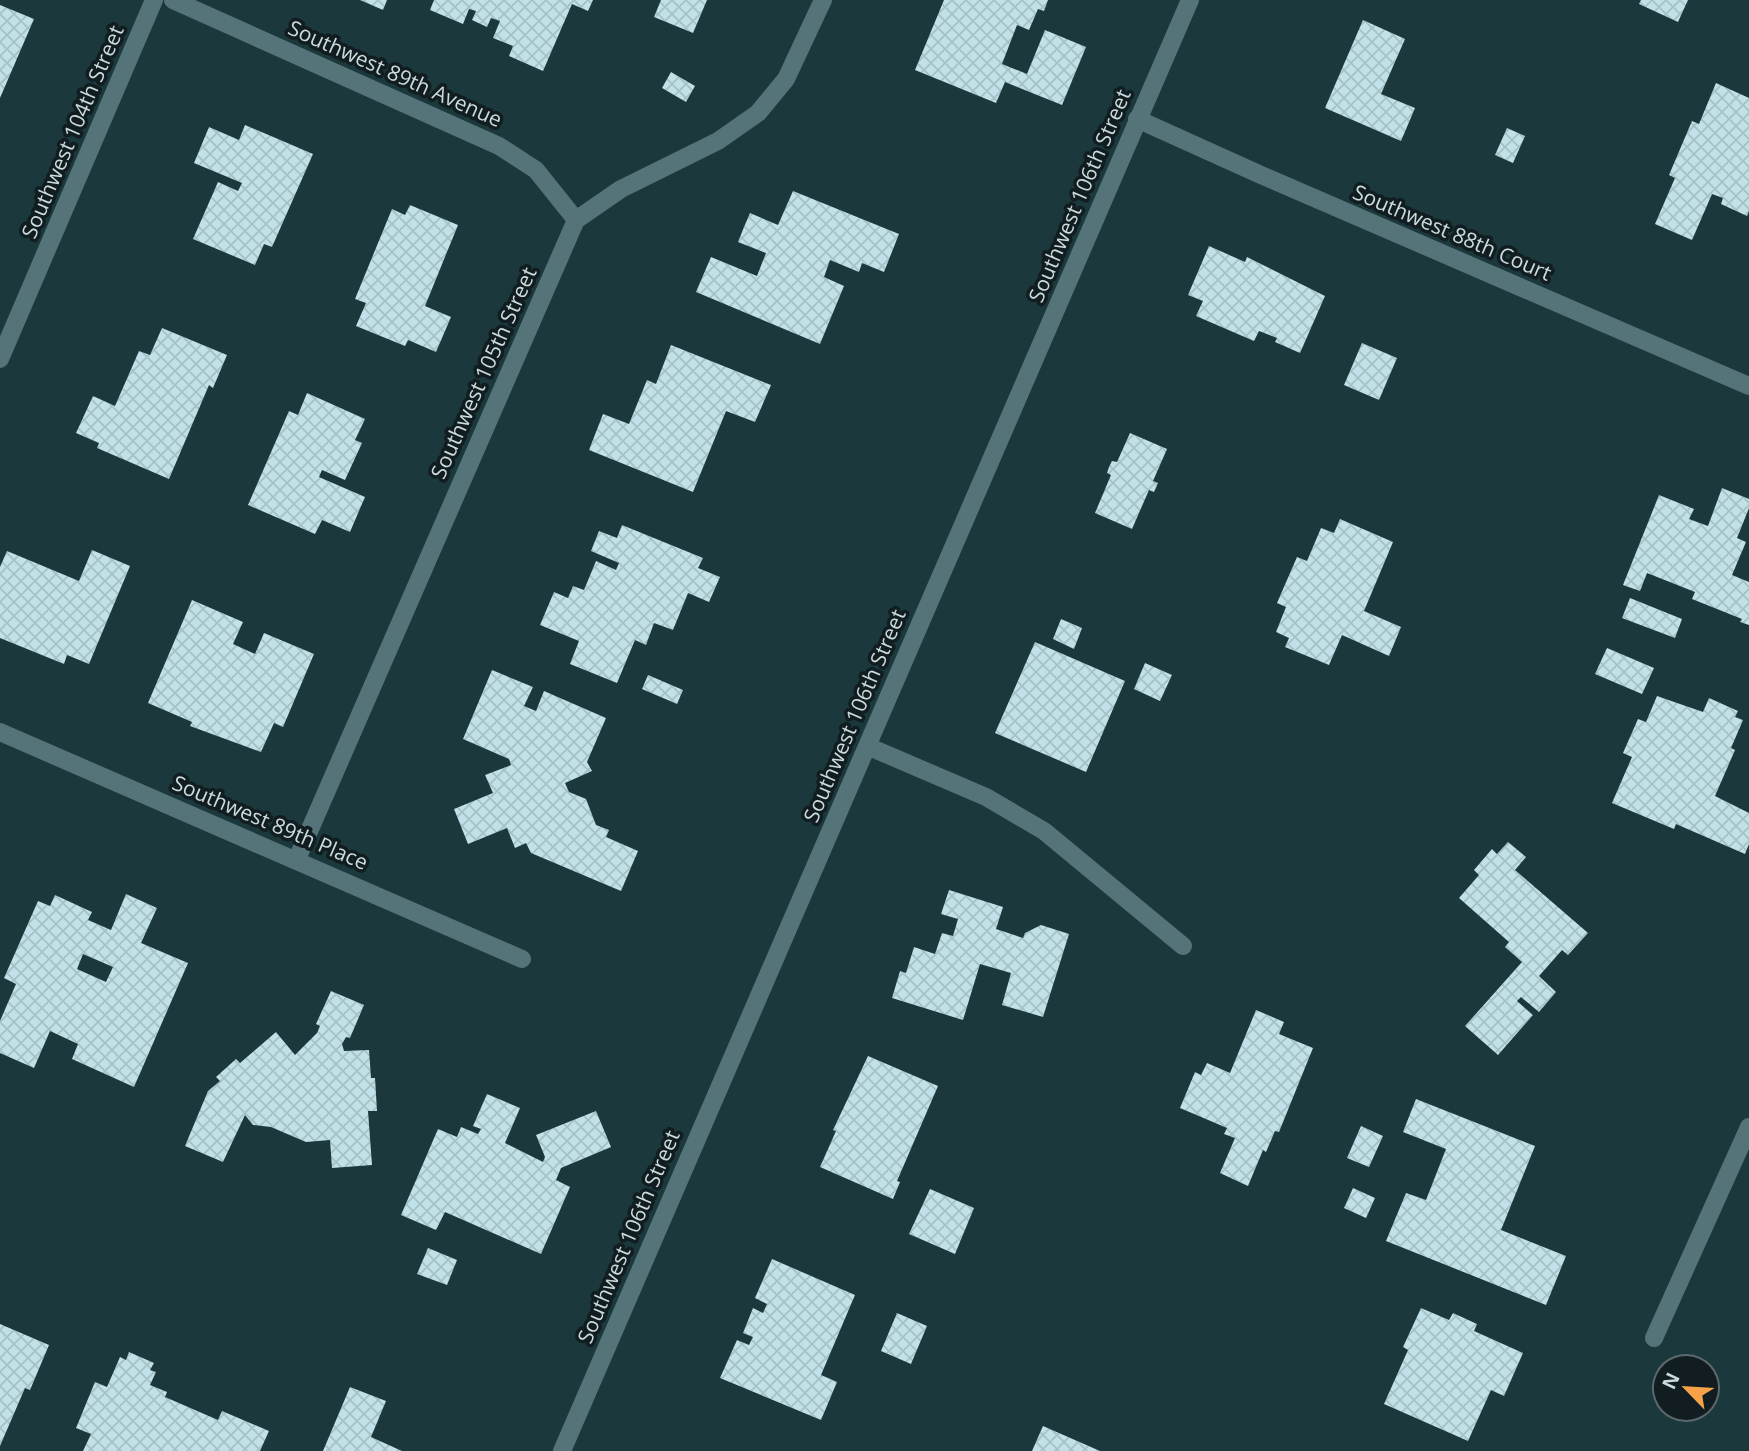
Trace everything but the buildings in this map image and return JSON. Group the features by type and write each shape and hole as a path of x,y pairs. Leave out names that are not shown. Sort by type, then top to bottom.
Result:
{"street":[{"name":"Southwest 104th Street","path":"0,359 154,0"},
{"name":"Southwest 89th Avenue","path":"173,0 499,146 536,170 576,220"},
{"path":"576,220 621,189 718,141 758,113 786,79 823,0"},
{"name":"Southwest 106th Street","path":"562,1451 1189,0"},
{"name":"Southwest 88th Court","path":"1137,119 1287,187 1749,386"},
{"name":"Southwest 105th Street","path":"297,859 576,220"},
{"name":"Southwest 89th Place","path":"0,732 522,959"},
{"path":"867,746 986,797 1044,831 1183,946"},
{"path":"1654,1338 1749,1127"}]}
